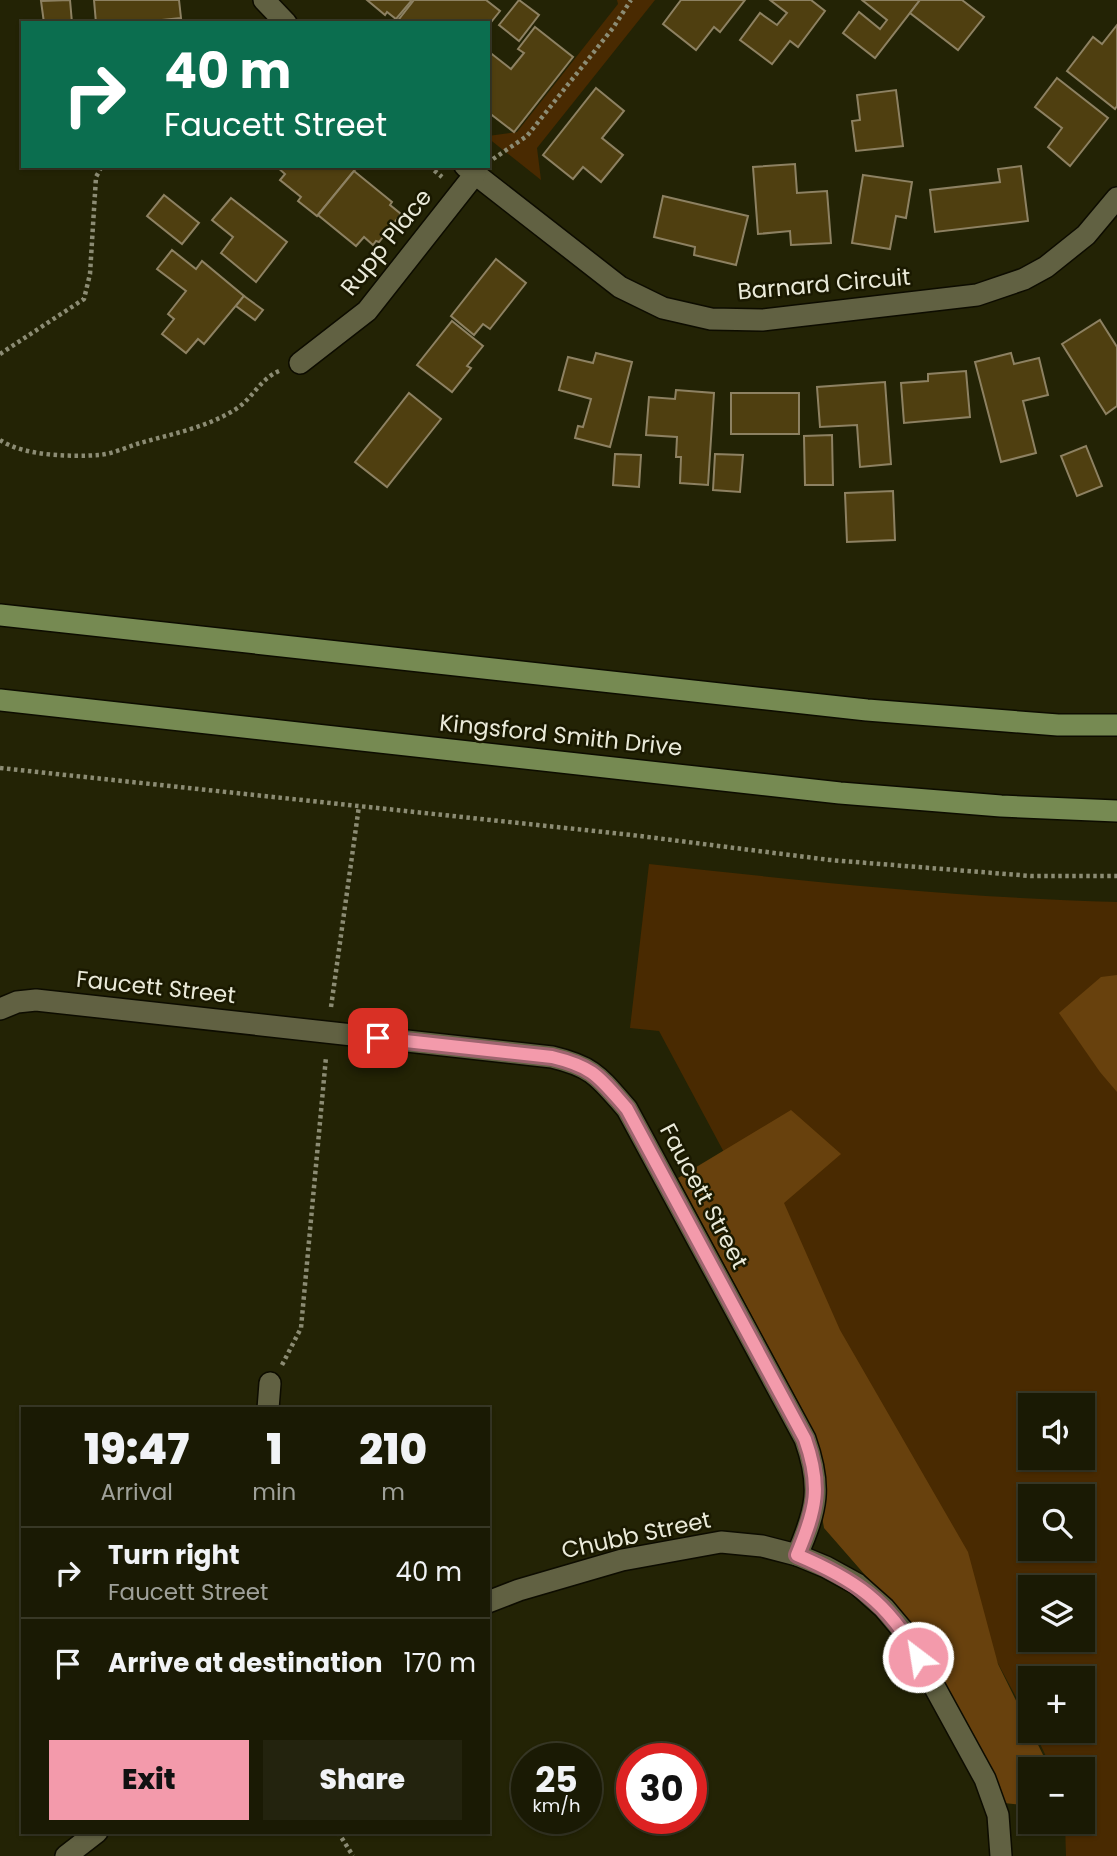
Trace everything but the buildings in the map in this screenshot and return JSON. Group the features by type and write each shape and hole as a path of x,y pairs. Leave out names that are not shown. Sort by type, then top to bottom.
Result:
{"main road":[{"path":"0,615 867,710 1058,725 1117,726"},
{"name":"Kingsford Smith Drive","path":"0,700 840,793 1001,806 1117,811"}],"street":[{"path":"264,0 284,21"},
{"name":"Barnard Circuit","path":"476,168 620,287 663,308 710,319 762,320 977,295 1024,279 1046,267 1086,235 1117,198"},
{"name":"Rupp Place","path":"300,363 367,311 476,168"},
{"name":"Faucett Street","path":"0,1010 17,1002 36,1000 552,1057 575,1063 596,1074 627,1109 805,1439 814,1466 816,1494 809,1527 797,1555"},
{"path":"268,1407 270,1383"},
{"name":"Chubb Street","path":"490,1601 622,1560 709,1543 762,1546 797,1555"},
{"path":"797,1555 827,1567 857,1584 884,1608 905,1633 985,1779 999,1815 1001,1856"},
{"path":"66,1856 94,1834"}],"path":[{"path":"490,159 527,136 613,28 631,0"},
{"path":"0,354 84,299 90,274 96,177 101,168"},
{"path":"0,440 9,446 32,453 101,455 212,421 236,408 252,395 267,376 300,363"},
{"path":"0,446 9,446"},
{"path":"0,768 632,835 830,860 1031,876 1117,876"},
{"path":"270,1383 290,1353 301,1328 329,1032 359,806"},
{"path":"339,1834 353,1856"}],"shaded area":[{"path":"617,0 655,0 537,148 541,180 490,140 490,136 517,132 618,4"},
{"path":"649,864 941,893 1117,902 1117,1856 1066,1856 1065,1834 1095,1834 1095,1757 1046,1757 1040,1743 1095,1743 1095,1666 1018,1666 1018,1701 659,1031 630,1028"},
{"path":"1117,975 1117,1092 1059,1013 1101,977"},
{"path":"791,1110 841,1154 784,1203 840,1330 968,1552 998,1664 1018,1704 1018,1743 1037,1743 1044,1757 1018,1757 1018,1805 1004,1803 886,1599 824,1528 803,1411 678,1178"}],"route":[{"path":"378,1038 552,1057 575,1063 596,1074 627,1109 805,1439 814,1466 816,1494 809,1527 797,1555 827,1567 857,1584 884,1608 905,1633 918,1657"}]}
